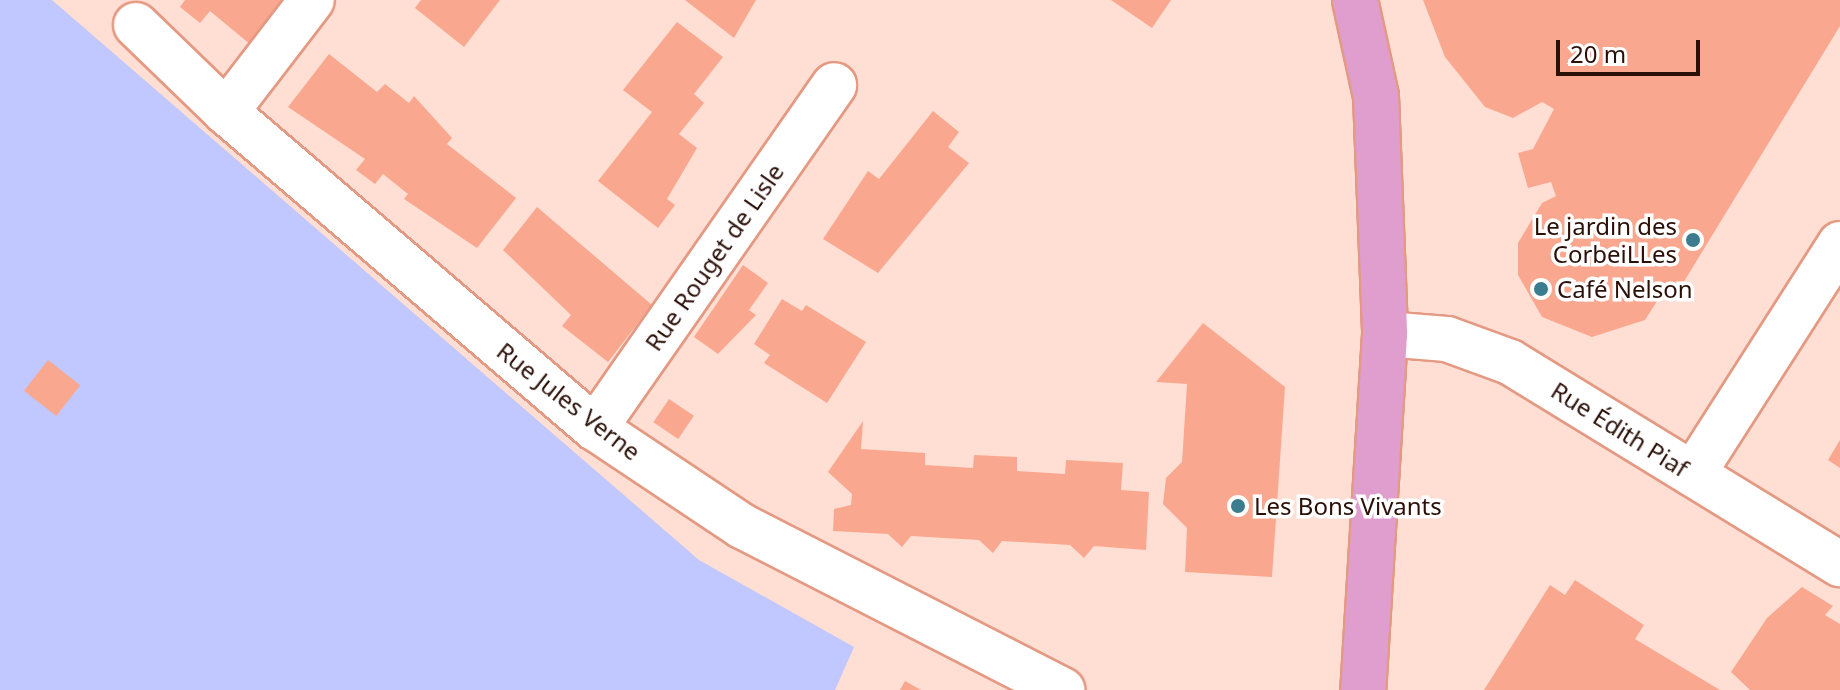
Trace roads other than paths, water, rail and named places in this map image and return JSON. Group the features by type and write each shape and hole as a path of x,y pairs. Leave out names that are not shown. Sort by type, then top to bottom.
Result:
{"main road":[{"path":"1355,0 1376,96 1385,334 1363,690"}],"street":[{"path":"226,112 312,0"},
{"name":"Rue Jules Verne","path":"136,25 226,112 595,428 742,526 1063,690"},
{"name":"Rue Rouget de Lisle","path":"595,428 834,85"},
{"path":"1693,474 1840,244"},
{"name":"Rue Édith Piaf","path":"1385,334 1447,339 1510,362 1840,564"}],"place":[{"name":"Le jardin des CorbeiLLes","path":"1693,240"},
{"name":"Café Nelson","path":"1541,289"},
{"name":"Les Bons Vivants","path":"1238,506"}]}
